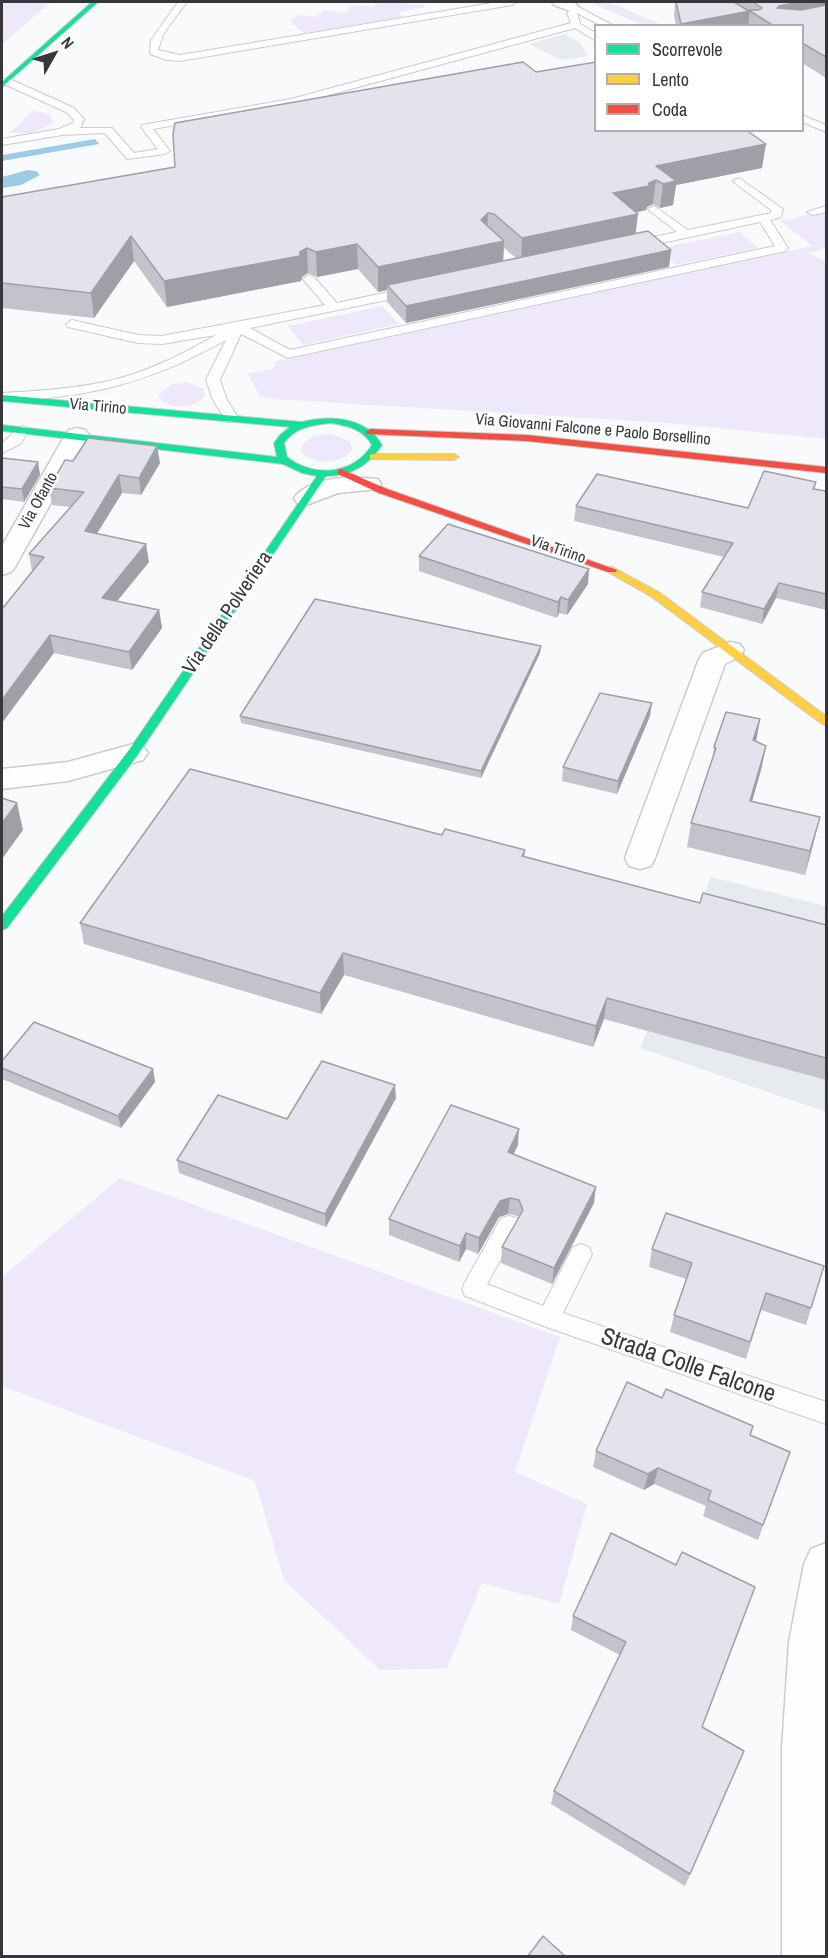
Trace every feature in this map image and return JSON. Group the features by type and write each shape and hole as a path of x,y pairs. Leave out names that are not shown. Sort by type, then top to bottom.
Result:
{"street":[{"path":"4,83 95,2"},
{"name":"Via Tirino","path":"2,398 302,425"},
{"name":"Via Giovanni Falcone e Paolo Borsellino","path":"302,425 316,421 346,422 370,432 527,438 826,470"},
{"path":"284,460 279,453 278,445 282,437 302,425"},
{"name":"Via Tirino","path":"2,428 284,460 293,467 322,474 341,472 369,484 604,565 656,595 826,721"},
{"path":"341,472 354,469 373,457 377,449 376,440 370,432"},
{"name":"Via Ofanto","path":"2,567 77,435"},
{"name":"Via Giovanni Falcone e Paolo Borsellino","path":"373,457 467,457"},
{"name":"Via Giovanni Falcone e Paolo Borsellino","path":"585,458 777,464"},
{"name":"Via della Polveriera","path":"2,925 133,753 322,474"},
{"name":"Via Tirino","path":"306,498 325,487 336,484 369,484"},
{"path":"640,858 713,659 730,650"},
{"path":"2,779 49,775 104,764 133,753"},
{"path":"807,1956 816,1751 811,1642 826,1564"}],"lane":[{"path":"182,2 160,33 153,46 153,52 167,57 180,58 512,2"},
{"path":"434,6 462,2"},
{"path":"565,4 576,25 594,37"},
{"path":"565,4 606,24"},
{"path":"5,140 62,132 108,130 131,157 165,151 146,127 292,102 576,25"},
{"path":"4,83 76,114 79,119 78,125 62,132"},
{"path":"807,120 826,129"},
{"path":"618,248 777,215 777,209 739,181"},
{"path":"654,209 686,234"},
{"path":"813,212 826,209"},
{"path":"238,327 288,354 782,248 763,218"},
{"path":"309,279 334,307"},
{"path":"72,324 138,339 162,340 238,327 425,288"},
{"path":"2,398 86,390 120,383 151,373 198,351 238,327"},
{"path":"232,419 220,400 213,380 238,327"},
{"path":"2,449 15,441 22,430"},
{"name":"Strada Colle Falcone","path":"509,1225 473,1288 549,1318 826,1413"},
{"path":"549,1318 581,1254"}],"shaded area":[{"path":"2,2 51,2 2,44"},
{"path":"378,2 423,4 425,7 399,12 403,17 304,33 290,21 299,15 315,17 325,10 344,13 353,5 373,7"},
{"path":"590,2 609,2 660,24 640,24"},
{"path":"565,34 580,43 588,56 561,60 529,44"},
{"path":"33,110 51,115 53,123 33,133 10,133"},
{"path":"826,211 826,248 808,253 826,262 826,439 670,423 273,399 260,396 248,374 274,369 275,362 813,246 780,221"},
{"path":"739,232 759,248 676,265 657,249"},
{"path":"382,306 399,324 303,345 288,326"},
{"path":"187,382 204,389 205,396 188,406 170,405 159,398 159,394 172,384"},
{"path":"330,434 350,441 352,450 341,458 327,462 312,459 301,452 303,443 314,436"},
{"path":"711,877 826,906 826,1112 640,1048"},
{"path":"120,1178 560,1337 515,1472 587,1504 559,1604 482,1583 447,1668 380,1670 284,1580 255,1481 2,1386 2,1277"}],"water":[{"path":"95,139 99,144 2,161 2,155"},
{"path":"28,170 36,171 40,175 21,185 2,188 2,177"}],"building":[{"path":"676,2 734,2 747,10 762,8 753,2 799,2 777,8 801,10 826,5 826,57 804,44 804,24 771,24 750,11 681,24"},
{"path":"523,62 536,72 594,62 594,132 749,132 766,144 656,166 676,181 663,184 656,180 649,183 649,186 613,193 638,214 522,238 494,214 488,213 481,220 504,241 378,267 357,244 316,252 307,248 300,252 300,256 164,281 131,236 91,293 2,283 2,197 175,167 173,134 175,123"},
{"path":"648,231 671,250 406,306 387,285"},
{"path":"88,438 157,446 139,478 119,475 85,531 146,544 102,598 159,610 129,652 50,635 2,700 2,609 44,557 29,554 84,492 49,488 65,460 73,461"},
{"path":"2,458 38,462 22,489 2,487"},
{"path":"764,471 816,482 813,489 826,491 826,594 779,583 764,609 702,592 733,543 576,506 597,474 748,508"},
{"path":"448,524 589,569 568,600 561,597 558,602 419,556"},
{"path":"315,599 541,646 481,771 240,716"},
{"path":"600,693 652,703 618,781 563,767"},
{"path":"726,712 760,719 753,740 766,746 750,801 820,817 810,851 691,823"},
{"path":"190,769 442,835 445,829 525,850 522,856 700,903 703,893 826,925 826,1058 607,998 596,1026 343,953 320,993 80,923"},
{"path":"2,798 17,803 2,823"},
{"path":"34,1022 153,1069 118,1116 2,1068 2,1061"},
{"path":"322,1061 395,1085 325,1214 177,1160 218,1095 287,1119"},
{"path":"451,1105 519,1129 508,1152 596,1187 554,1268 502,1247 523,1210 519,1200 510,1198 500,1201 479,1238 466,1233 460,1246 389,1219"},
{"path":"666,1213 824,1266 811,1308 766,1293 750,1342 674,1315 692,1263 652,1249"},
{"path":"627,1382 662,1398 666,1389 753,1426 750,1435 790,1452 763,1525 708,1500 711,1491 658,1468 648,1474 596,1451"},
{"path":"611,1533 676,1565 682,1552 755,1587 702,1727 744,1751 690,1874 554,1791 626,1642 573,1616"},
{"path":"543,1936 565,1956 528,1956"}],"traffic: fast":[{"path":"2,85 95,2"},
{"path":"2,398 302,425"},
{"path":"331,420 358,427 369,434 377,445 370,456 347,470 319,474 292,466 282,458 279,443 288,432 309,423 331,420"},
{"path":"2,428 284,461"},
{"path":"2,925 133,753 323,474"}],"traffic: slow":[{"path":"373,457 454,457"},
{"path":"612,570 656,595 826,721"}],"traffic: jam":[{"path":"370,432 527,438 826,470"},
{"path":"341,472 383,491 612,570"}]}
